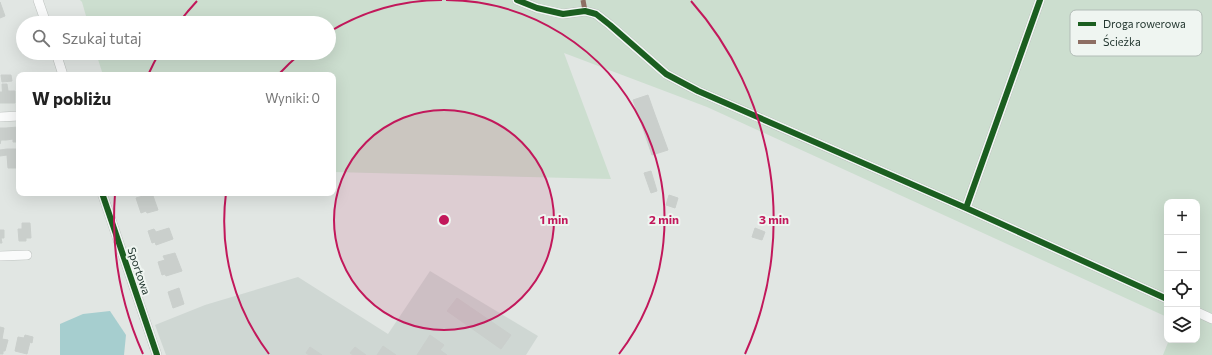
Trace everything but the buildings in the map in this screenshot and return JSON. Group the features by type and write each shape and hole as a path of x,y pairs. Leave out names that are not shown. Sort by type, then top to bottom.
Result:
{"street":[{"path":"38,0 44,16"},
{"path":"517,0 537,8 563,14 585,11 596,14 666,74 692,88 966,208 1164,298"},
{"path":"966,208 1040,0"},
{"path":"58,60 62,72"},
{"path":"0,117 16,116"},
{"name":"Sportowa","path":"103,196 157,355"},
{"path":"0,256 27,255"},
{"path":"1200,313 1212,319"}],"shaded area":[{"path":"430,271 538,336 526,355 166,355 155,325 205,305 298,277 388,334"}],"green space":[{"path":"80,0 1212,0 1212,355 1163,355 1168,343 1200,343 1200,199 1164,199 1164,316 707,107 564,53 611,179 336,172 336,72 102,72 98,60 336,60 336,16 86,16"}],"water":[{"path":"110,311 126,335 124,355 60,355 60,324 83,314"}],"marked path":[{"path":"583,0 585,11"}],"cycle path":[{"path":"517,0 537,8 563,14 585,11 596,14 666,74 698,91 966,208 1164,298"},
{"path":"966,208 1040,0"},
{"path":"103,196 157,355"}]}
